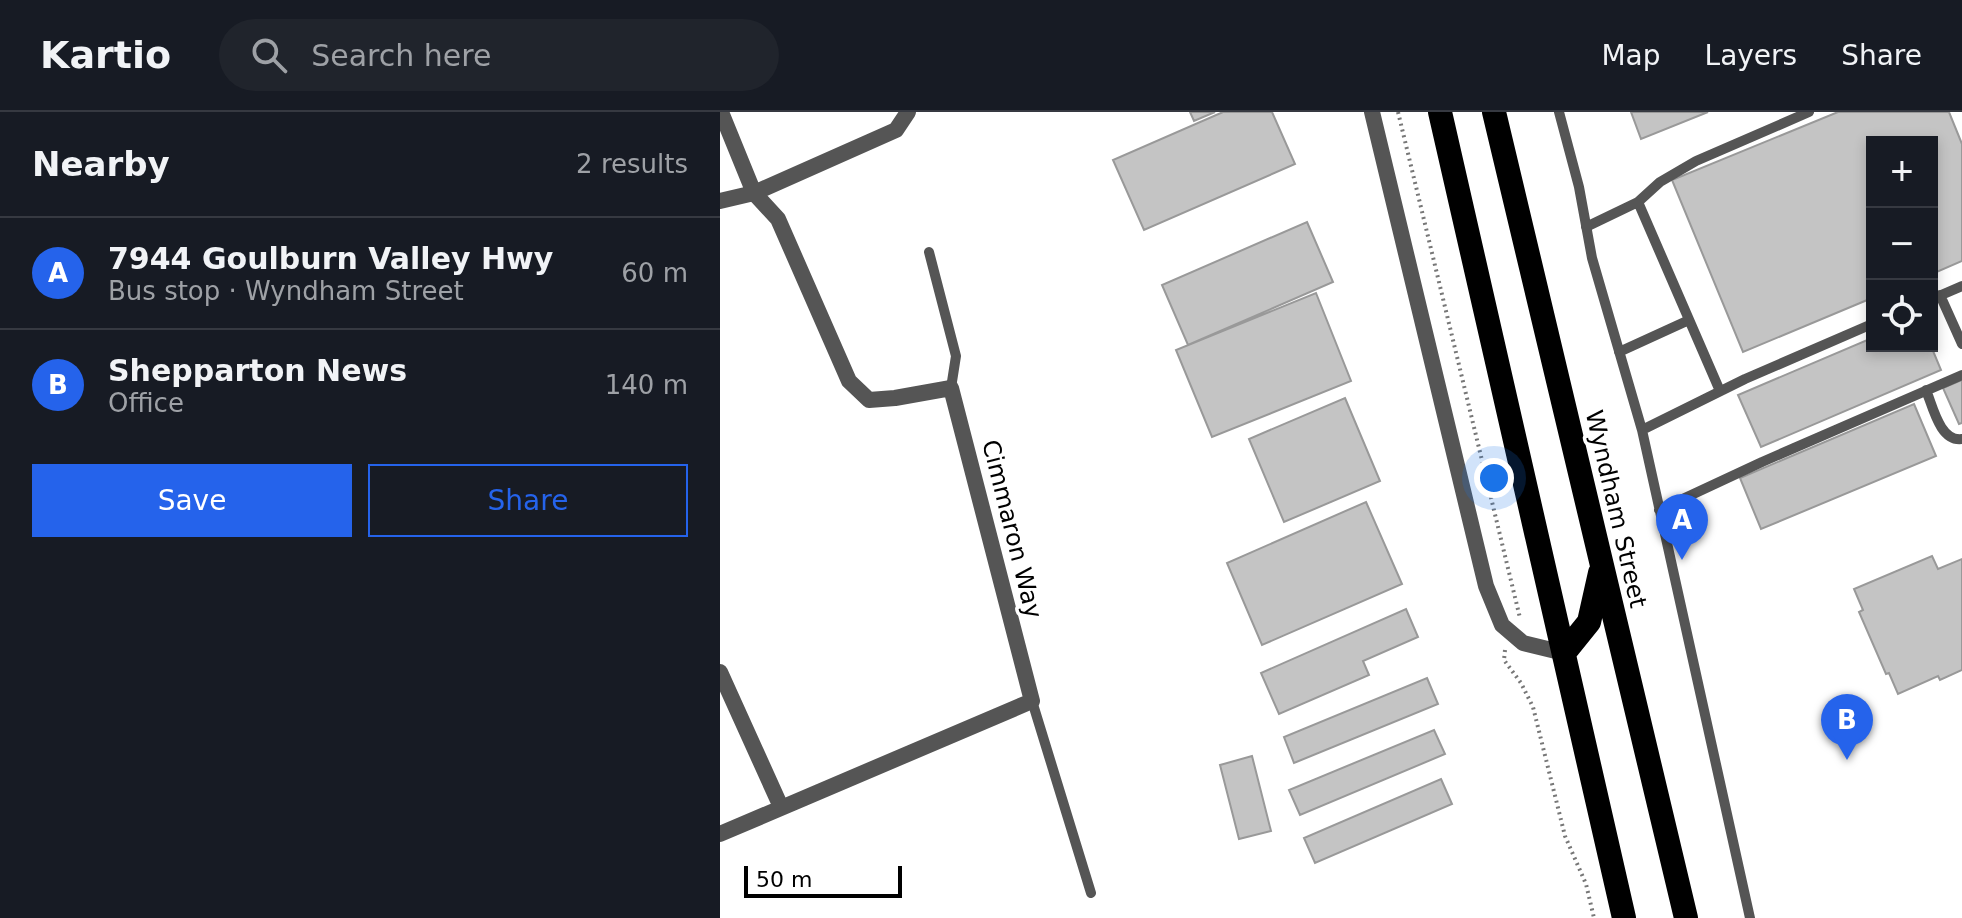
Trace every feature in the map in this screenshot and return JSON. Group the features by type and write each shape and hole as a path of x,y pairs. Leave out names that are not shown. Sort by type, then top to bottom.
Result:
{"highway":[{"path":"1440,112 1624,918"},
{"name":"Wyndham Street","path":"1494,112 1686,918"},
{"path":"1564,653 1589,622 1601,567"}],"street":[{"path":"721,112 754,193 778,219 849,381 869,400 951,388"},
{"path":"720,201 754,193 896,130 908,112"},
{"path":"1372,112 1486,586 1502,625 1523,643 1564,653"},
{"name":"Cimmaron Way","path":"951,388 1032,701"},
{"path":"720,672 781,807"},
{"path":"720,834 1032,701"}],"lane":[{"path":"1559,112 1579,187 1592,258 1642,430 1750,918"},
{"path":"1586,227 1638,202 1660,182 1696,161 1809,112"},
{"path":"1638,202 1720,391"},
{"path":"929,252 956,356 951,388"},
{"path":"1938,296 1962,286"},
{"path":"1938,301 1962,344"},
{"path":"1619,352 1689,320"},
{"path":"1642,430 1720,391 1866,327"},
{"path":"1659,510 1962,375"},
{"path":"1926,390 1945,434 1953,439 1962,439"},
{"path":"1032,701 1091,893"}],"path":[{"path":"1398,112 1517,603 1520,624 1504,652 1504,660 1533,707 1565,836 1586,884 1594,918"}],"building":[{"path":"1190,112 1215,112 1194,121"},
{"path":"1223,112 1272,112 1295,164 1144,230 1113,160"},
{"path":"1631,112 1708,112 1641,139"},
{"path":"1838,112 1949,112 1962,144 1962,261 1938,271 1938,136 1866,136 1866,301 1743,352 1672,180"},
{"path":"1307,222 1333,282 1188,345 1162,285"},
{"path":"1316,293 1351,381 1212,437 1176,350"},
{"path":"1866,341 1866,352 1934,352 1941,370 1761,447 1738,395"},
{"path":"1962,380 1962,423 1959,424 1943,388"},
{"path":"1345,398 1380,481 1284,522 1249,439"},
{"path":"1914,404 1936,456 1761,529 1740,478"},
{"path":"1366,502 1402,584 1262,645 1227,563"},
{"path":"1932,556 1938,569 1962,559 1962,670 1940,680 1938,676 1898,694 1859,612 1863,610 1854,589"},
{"path":"1406,609 1418,637 1363,661 1369,675 1279,714 1261,673"},
{"path":"1427,678 1438,704 1294,763 1284,737"},
{"path":"1434,730 1445,754 1300,815 1289,790"},
{"path":"1252,756 1271,831 1239,839 1220,765"},
{"path":"1441,779 1452,804 1315,863 1304,838"}],"place":[{"name":"7944 Goulburn Valley Hwy","path":"1682,560"},
{"name":"Shepparton News","path":"1847,760"}]}
